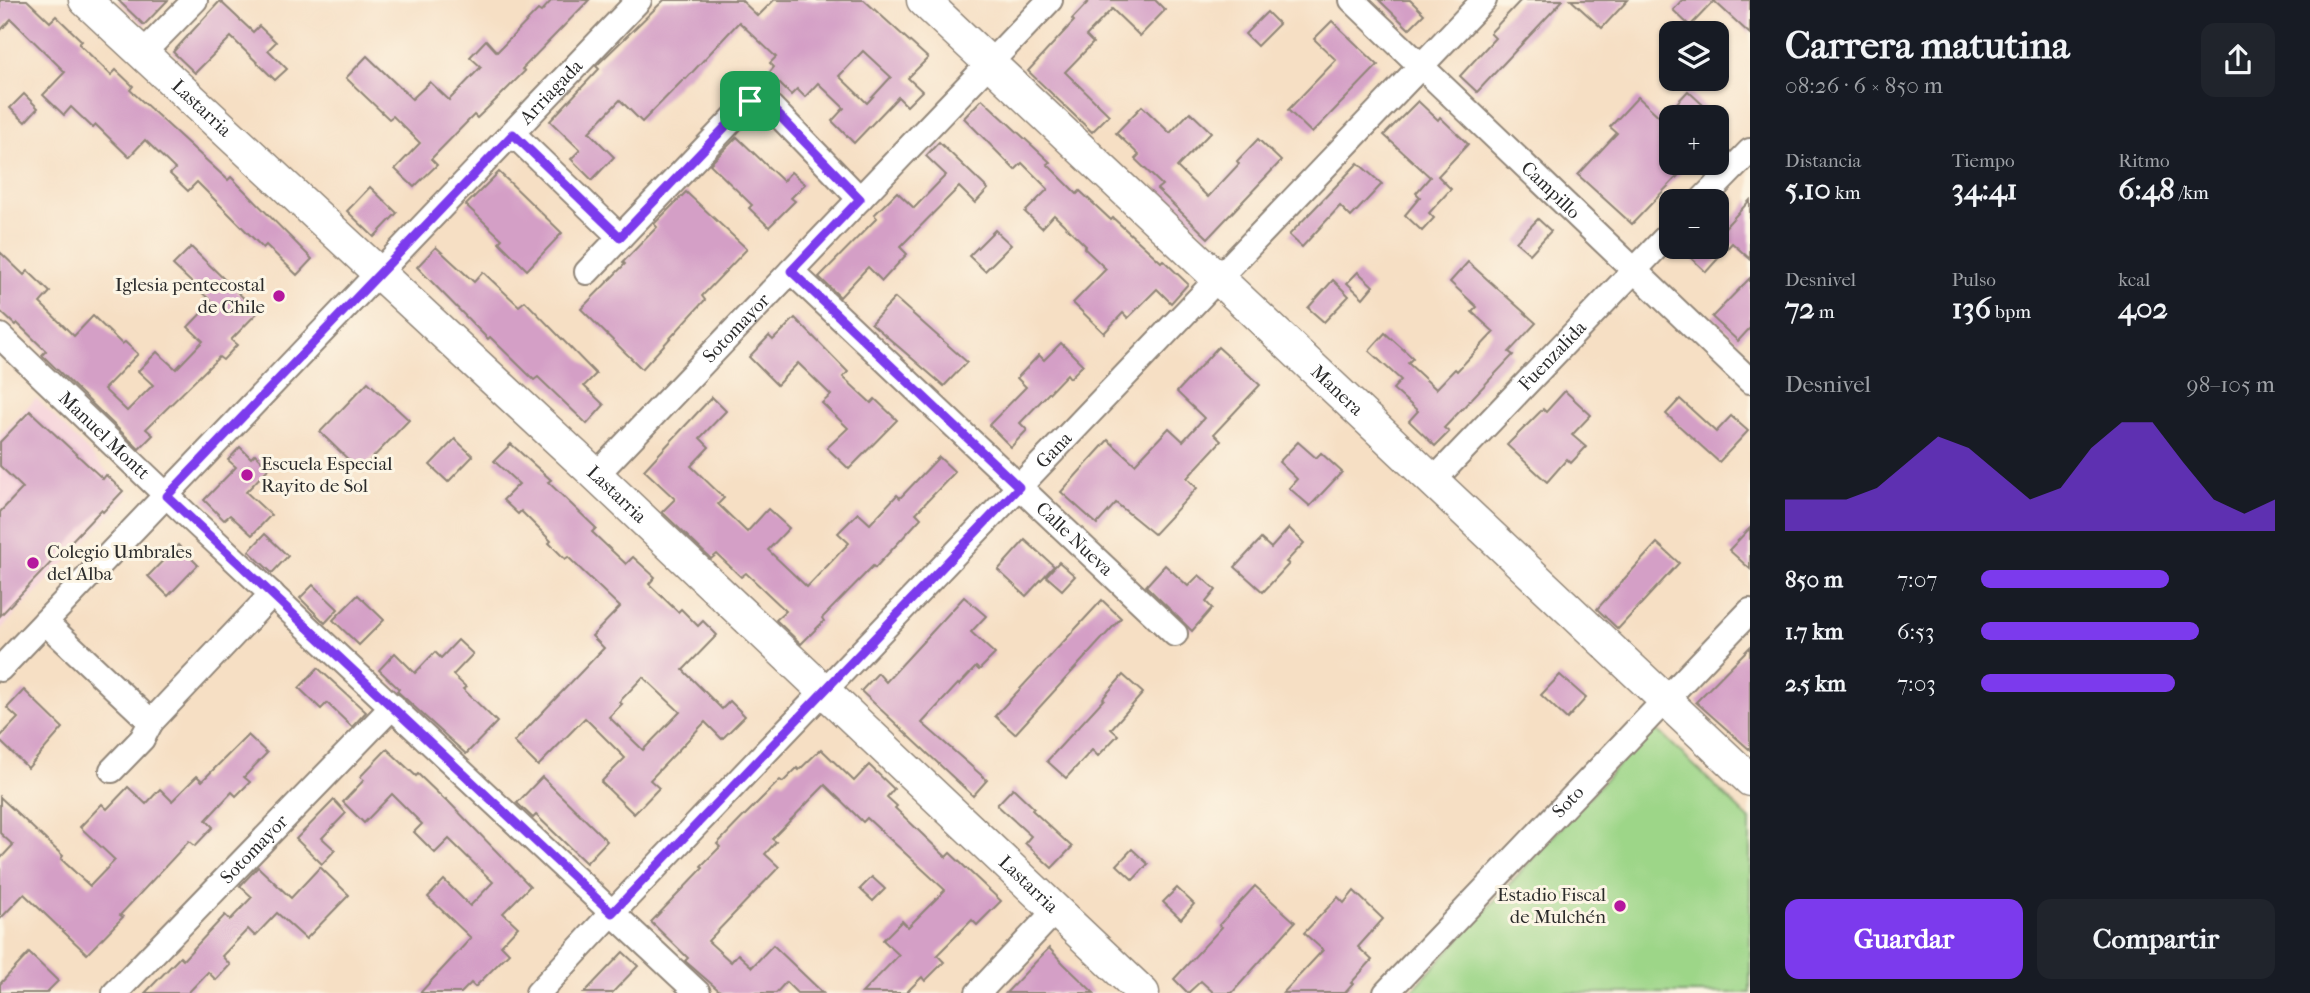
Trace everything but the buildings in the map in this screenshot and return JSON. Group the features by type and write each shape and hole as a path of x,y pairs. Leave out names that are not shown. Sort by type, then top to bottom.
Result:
{"main road":[{"name":"Lastarria","path":"85,0 596,475 1143,993"},
{"name":"Manera","path":"923,0 1750,780"}],"street":[{"path":"142,54 195,0"},
{"name":"Arriagada","path":"0,669 639,0"},
{"name":"Sotomayor","path":"596,475 1050,0"},
{"name":"Campillo","path":"1352,0 1750,381"},
{"name":"Gana","path":"538,993 1485,0"},
{"path":"587,272 750,101 771,107 860,199"},
{"path":"513,134 620,237"},
{"path":"1713,189 1750,151"},
{"name":"Fuenzalida","path":"1433,481 1659,244"},
{"name":"Calle Nueva","path":"791,271 1175,634"},
{"name":"Manuel Montt","path":"0,336 698,993"},
{"path":"112,770 142,739 151,722 272,594"},
{"name":"Soto","path":"1386,993 1750,611"},
{"path":"46,622 151,722"},
{"name":"Sotomayor","path":"115,993 393,706"},
{"path":"978,993 1056,910"}],"shaded area":[{"name":"Colegio Umbrales del Alba","path":"36,398 130,495 0,630 0,435"}],"green space":[{"name":"Estadio Fiscal de Mulchén","path":"1652,728 1662,734 1750,820 1750,993 1410,993"}],"place":[{"name":"Iglesia pentecostal de Chile","path":"279,296"},
{"name":"Escuela Especial Rayito de Sol","path":"247,475"},
{"name":"Colegio Umbrales del Alba","path":"33,563"},
{"name":"Estadio Fiscal de Mulchén","path":"1620,906"}],"route":[{"path":"750,101 771,107 860,199 791,271 1019,487 612,913 167,496 513,134 620,237 750,101"}]}
